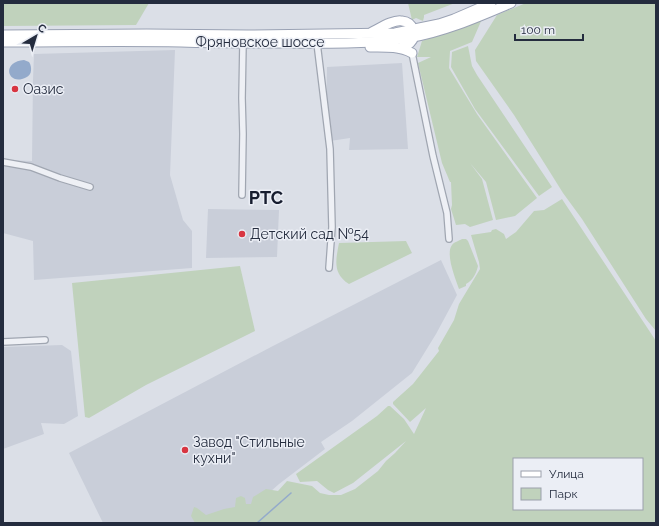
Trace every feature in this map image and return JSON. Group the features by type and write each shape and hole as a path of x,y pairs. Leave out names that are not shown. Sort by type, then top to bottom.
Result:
{"main road":[{"name":"Фряновское шоссе","path":"3,42 343,43 396,40 454,19 491,3"},
{"name":"Фряновское шоссе","path":"414,33 429,33 457,25 511,3"},
{"name":"Фряновское шоссе","path":"3,35 368,34 391,23 400,21 409,24 414,33"},
{"path":"399,48 412,42 414,33"},
{"path":"412,53 414,33"},
{"path":"412,53 419,40 429,33"},
{"path":"343,43 362,46 399,48 412,53"}],"street":[{"path":"242,195 243,43"},
{"path":"317,43 330,149 332,227 329,268"},
{"path":"412,53 433,156 447,213 450,239"},
{"path":"3,162 31,167 90,187"},
{"path":"3,342 45,340"}],"shaded area":[{"path":"175,50 170,175 183,220 192,231 192,268 34,280 33,241 3,233 3,160 32,161 34,54"},
{"path":"402,63 408,149 349,150 350,138 330,141 326,125 327,67"},
{"name":"Детский сад №54","path":"208,209 279,210 277,257 206,258"},
{"path":"441,260 457,295 436,334 412,373 352,421 321,442 325,449 279,484 235,523 103,523 69,453"},
{"path":"62,345 71,351 78,416 64,424 41,423 44,434 3,449 3,347"}],"green space":[{"path":"3,3 149,3 136,25 3,26"},
{"path":"408,3 455,3 424,15 423,21 416,18 412,20"},
{"path":"526,3 656,3 656,331 646,319 582,219 563,193 514,115 476,61 475,50 497,15"},
{"path":"482,19 472,42 450,51 449,68 477,114 537,198 515,216 496,220 486,182 470,163 482,179 493,220 470,227 465,224 456,225 451,209 451,182 442,163 418,63 431,57 417,57 422,41"},
{"path":"468,46 472,66 477,75 552,187 539,196 475,109 451,67 452,52"},
{"path":"562,199 656,341 656,523 195,523 191,516 194,507 206,515 235,507 236,498 241,496 245,498 246,504 251,504 253,497 266,489 278,491 287,481 312,486 320,493 341,495 355,489 378,471 406,441 353,483 334,493 317,481 300,482 296,474 377,416 388,406 390,406 404,419 414,434 426,408 410,422 393,404 393,402 413,384 439,351 438,348 454,320 459,304 480,269 471,235 491,232 492,230 496,229 504,234 506,239 516,232 534,211 544,210"},
{"path":"466,239 468,241 478,266 472,279 466,284 466,286 459,289 450,261 450,249 455,242"},
{"path":"406,241 412,253 349,284 340,275 336,265 339,243"},
{"path":"240,266 255,331 146,385 89,418 85,417 72,283"}],"water":[{"path":"24,60 30,63 30,74 22,79 13,78 9,72 12,64"}],"waterway":[{"path":"257,523 291,493"}],"place":[{"name":"Оазис","path":"15,89"},
{"name":"Детский сад №54","path":"242,234"},
{"name":"Завод \"Стильные кухни\"","path":"185,450"}],"district":[{"name":"РТС","path":"266,197"}]}
